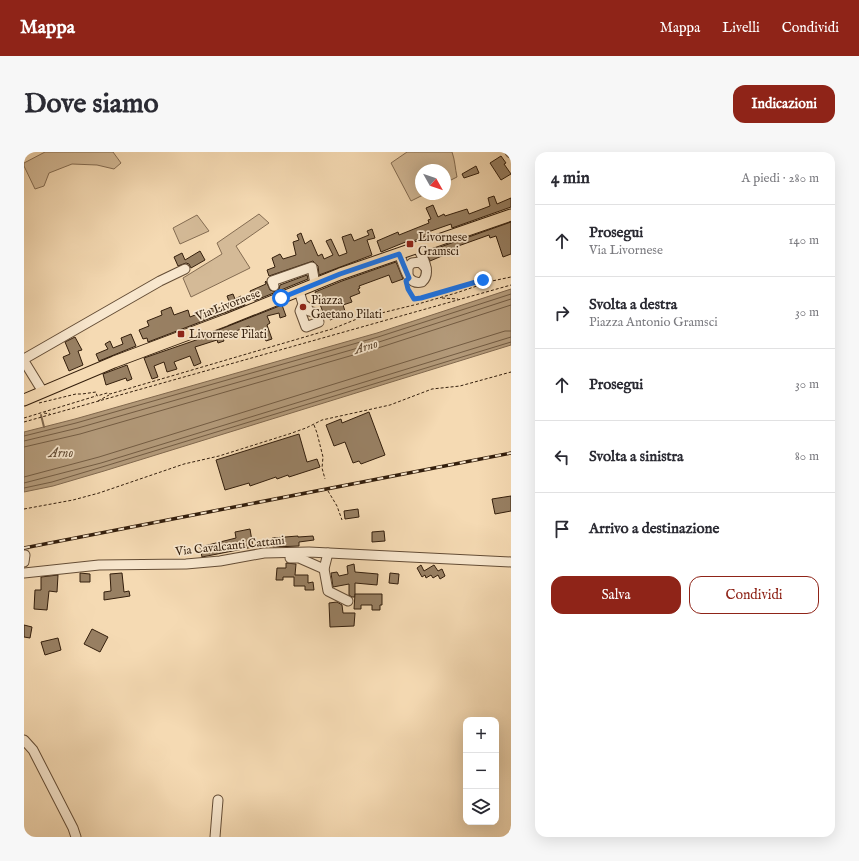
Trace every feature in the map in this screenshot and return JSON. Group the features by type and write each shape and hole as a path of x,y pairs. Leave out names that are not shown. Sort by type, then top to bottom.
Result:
{"main road":[{"name":"Via Livornese","path":"24,400 114,362 219,323 295,282 315,284 511,215"}],"street":[{"path":"399,254 409,277 414,283 422,282 427,274 417,247"},
{"path":"409,277 408,267 412,263 420,262 426,268"},
{"path":"274,286 272,281 295,282 312,267 315,284"},
{"path":"43,392 24,360 160,281 185,270"},
{"path":"295,282 303,304"},
{"name":"Via Cavalcanti Cattani","path":"24,573 99,565 186,564 220,561 264,554 302,552 511,562"},
{"path":"328,553 324,569 328,591 348,601"},
{"path":"284,559 299,558 324,569"},
{"path":"24,740 33,750 73,828 76,837"},
{"path":"215,837 218,800"}],"path":[{"path":"409,277 406,281 411,296 414,299 480,281 492,281"},
{"path":"96,402 110,394 332,329 357,319 439,298 492,281 511,277"},
{"path":"24,422 511,285"},
{"path":"439,298 460,299"},
{"path":"24,509 73,500 99,493 184,464 219,456 288,434 322,420 390,405 432,389 460,386 511,372"},
{"path":"132,388 133,392"},
{"path":"39,403 76,394 96,392 97,396"},
{"path":"24,418 106,393 110,394"},
{"path":"43,413 52,415"},
{"path":"313,425 317,433 323,457 322,468 325,479"},
{"path":"328,491 337,506 342,520"}],"shaded area":[{"path":"45,152 113,152 121,163 114,169 97,165 72,164 49,173 44,186 35,189 24,163"},
{"path":"407,152 452,152 457,177 451,180 451,164 415,164 415,199 411,201 391,163"},
{"path":"259,214 269,223 236,246 250,268 191,297 183,278 222,254 217,243"},
{"path":"197,215 209,231 180,244 173,228"}],"water":[{"name":"Arno","path":"511,289 511,345 104,471 53,486 24,492 24,432 75,419 377,333"}],"building":[{"path":"501,156 506,163 504,164 511,174 501,180 490,163"},
{"path":"476,166 479,173 464,178 462,174"},
{"path":"494,196 497,204 511,198 511,207 452,228 451,224 428,232 429,235 408,243 408,241 381,252 377,241 398,232 399,235 429,223 428,220 431,219 426,208 433,205 438,217 444,214 445,216 467,209 469,214 490,206 488,198"},
{"path":"511,222 511,254 503,257 496,236 490,238 489,235 447,250 449,253 430,261 426,252"},
{"path":"372,229 375,238 367,240 372,255 319,275 318,266 313,261 269,276 267,270 275,267 272,258 280,254 283,259 296,255 293,242 299,240 297,235 301,233 305,244 311,240 318,256 322,254 324,259 333,255 326,241 331,239 339,256 347,253 342,237 351,234 354,241 369,235 367,231"},
{"path":"200,251 205,260 191,268 189,264 186,263 178,266 174,257 182,253 185,260"},
{"path":"396,262 403,279 392,283 389,275 359,286 360,288 358,289 360,293 350,297 352,302 343,305 346,314 330,320 328,316 325,317 315,292"},
{"path":"307,275 308,279 254,301 250,291 266,284 266,281 270,290 276,292 280,285"},
{"path":"233,294 235,299 241,296 245,305 148,342 147,338 143,339 139,330 149,326 147,321 162,315 161,311 171,307 174,315 188,310 190,317 215,307 216,309 230,304 227,296"},
{"path":"282,305 286,316 280,318 279,313 267,316 270,323 267,325 272,339 266,341 264,336 257,339 254,330 251,331 249,326 236,331 238,334 233,336 231,333 222,336 224,341 218,343 217,340 195,347 201,363 194,366 190,356 174,362 177,369 167,372 164,362 154,366 158,377 152,379 144,358 199,339 198,338"},
{"path":"131,334 136,346 99,361 96,354 108,349 105,344 110,341 113,348 123,344 121,338"},
{"path":"75,337 82,350 78,351 83,365 69,371 63,357 70,354 65,342"},
{"path":"127,365 132,379 127,381 126,378 106,385 103,374"},
{"path":"369,412 385,455 361,464 359,461 353,463 345,442 334,446 326,425 341,419 342,423"},
{"path":"299,434 307,462 317,459 320,467 289,477 288,475 277,479 276,477 250,486 249,483 225,490 216,460"},
{"path":"511,496 511,511 495,514 492,499"},
{"path":"358,509 359,517 345,519 344,511"},
{"path":"250,529 253,547 202,557 200,547 236,538 235,532"},
{"path":"384,531 385,541 372,542 372,532"},
{"path":"313,536 314,540 299,542 299,546 273,547 272,538"},
{"path":"286,563 296,564 295,575 308,575 308,583 313,582 314,590 305,590 305,586 294,586 294,577 283,577 283,580 276,580 277,568 286,568"},
{"path":"354,564 355,572 378,574 377,585 355,583 355,597 352,597 349,595 349,584 333,587 331,573 337,572 339,576 348,574 347,566"},
{"path":"421,565 424,571 434,565 438,571 442,569 445,576 440,579 438,575 433,578 431,575 426,578 425,575 422,577 417,568"},
{"path":"80,573 90,574 90,582 80,582"},
{"path":"122,573 124,592 129,591 130,596 104,600 104,592 111,591 110,574"},
{"path":"390,573 399,574 398,584 389,583"},
{"path":"58,575 57,592 49,591 47,610 34,609 35,590 41,590 41,577"},
{"path":"355,594 382,594 382,605 380,605 380,610 372,610 372,605 361,605 361,609 354,609"},
{"path":"337,602 342,605 343,613 355,613 354,626 330,627 329,603"},
{"path":"24,625 32,627 30,638 24,637"},
{"path":"92,629 108,637 100,652 84,644"},
{"path":"58,638 61,650 45,655 41,642"}],"waterway":[{"path":"41,415 44,427"}],"tunnel":[{"path":"24,546 25,555"}],"railway":[{"path":"24,548 511,453"}],"place":[{"name":"Livornese Gramsci","path":"410,244"},
{"name":"Piazza Gaetano Pilati","path":"303,307"},
{"name":"Livornese Pilati","path":"181,334"}],"route":[{"path":"281,298 340,274 399,254 409,278 406,281 408,289 414,299 483,280"}]}
